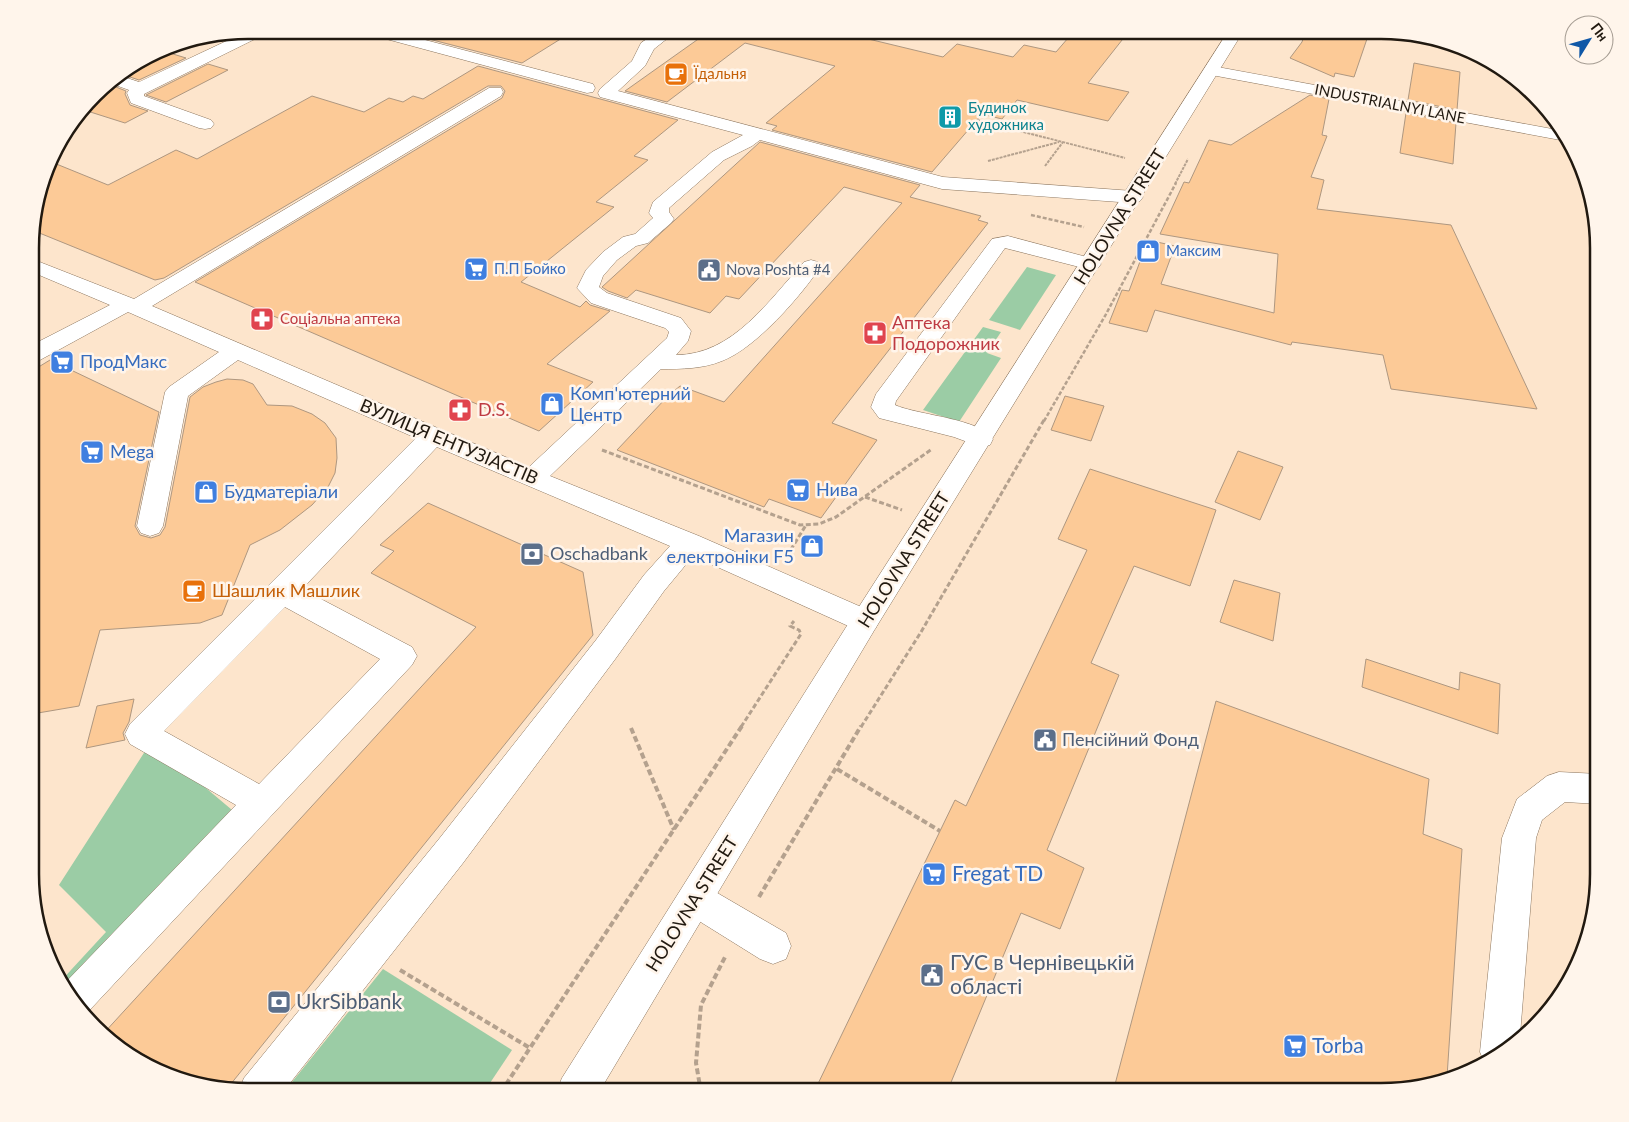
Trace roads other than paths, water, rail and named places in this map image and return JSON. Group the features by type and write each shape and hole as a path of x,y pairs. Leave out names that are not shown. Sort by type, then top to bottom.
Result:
{"main road":[{"path":"205,124 137,99 135,93 140,88 243,39"},
{"path":"403,39 587,88"},
{"path":"657,39 647,46 639,62 606,93 942,184 1133,197"},
{"name":"HOLOVNA STREET","path":"582,1083 865,621 972,435 1091,264 1232,39"},
{"name":"INDUSTRIALNYI LANE","path":"1212,71 1557,135"},
{"path":"121,82 140,88"},
{"path":"39,351 58,339 131,306 495,92"},
{"path":"532,479 677,341 680,331 673,323 599,298 588,288 593,274 610,256 630,241 641,239 664,219 659,213 660,206 718,156 746,142 756,134"},
{"path":"972,435 888,412 883,407 884,400 999,244 1008,242 1091,264"},
{"path":"655,362 698,361 727,351 759,325 811,266"},
{"name":"ВУЛИЦЯ ЕНТУЗІАСТІВ","path":"39,268 434,435 532,479 689,543 865,621"},
{"path":"150,526 176,392 235,352"},
{"path":"264,803 141,734 434,435"},
{"path":"265,1083 548,725 654,583 689,543"},
{"path":"78,996 244,820 264,803 402,656 282,592"},
{"path":"1500,1046 1519,838 1529,810 1560,787 1590,789"},
{"path":"695,899 774,946"}],"place":[{"name":"Їдальня","path":"676,74"},
{"name":"Будинок художника","path":"950,117"},
{"name":"Максим","path":"1148,251"},
{"name":"П.П Бойко","path":"476,269"},
{"name":"Nova Poshta #4","path":"709,270"},
{"name":"Соціальна аптека","path":"262,319"},
{"name":"Аптека Подорожник","path":"875,333"},
{"name":"ПродМакс","path":"62,362"},
{"name":"Комп'ютерний Центр","path":"552,404"},
{"name":"D.S.","path":"460,410"},
{"name":"Mega","path":"92,452"},
{"name":"Нива","path":"798,490"},
{"name":"Будматеріали","path":"206,492"},
{"name":"Магазин електроніки F5","path":"812,546"},
{"name":"Oschadbank","path":"532,554"},
{"name":"Шашлик Машлик","path":"194,591"},
{"name":"Пенсійний Фонд","path":"1045,740"},
{"name":"Fregat TD","path":"934,874"},
{"name":"ГУС в Чернівецькій області","path":"932,975"},
{"name":"UkrSibbank","path":"279,1002"},
{"name":"Torba","path":"1295,1046"}]}
